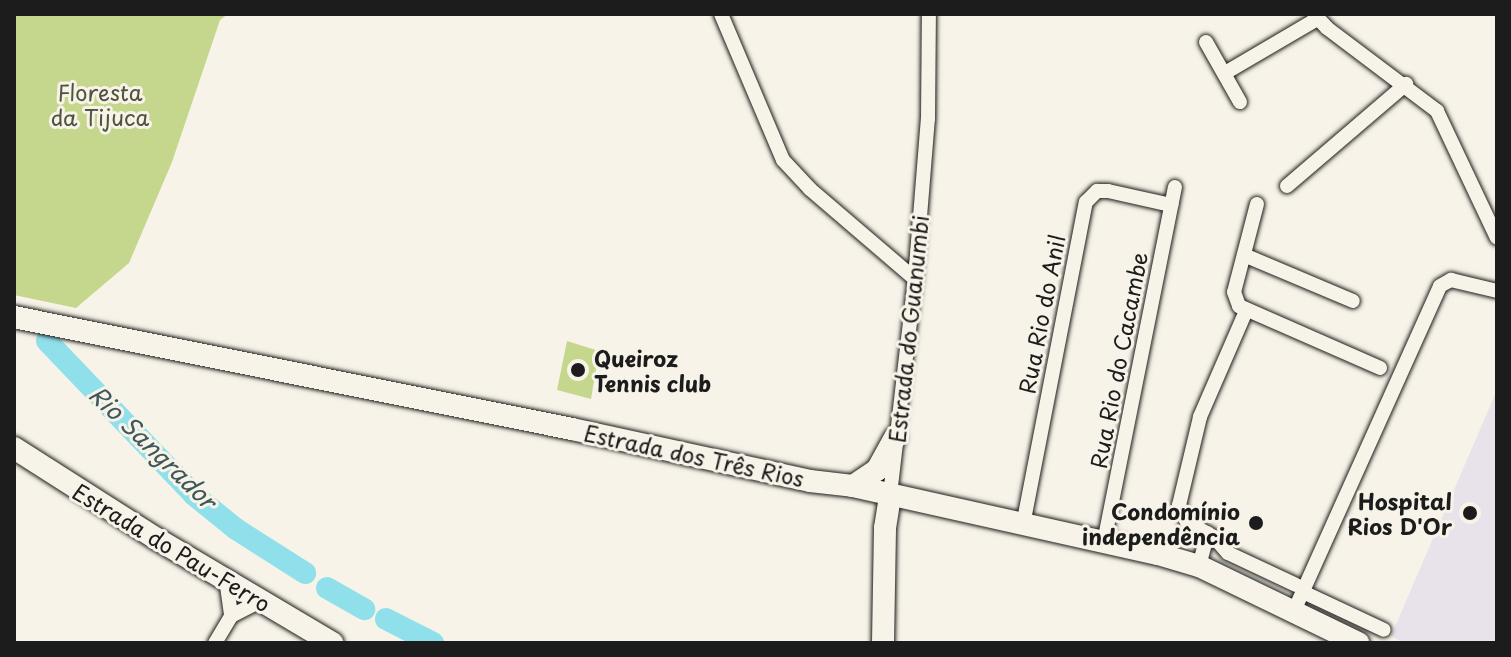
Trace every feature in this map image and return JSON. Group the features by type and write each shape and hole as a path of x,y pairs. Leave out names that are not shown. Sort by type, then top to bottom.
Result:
{"main road":[{"name":"Estrada dos Três Rios","path":"14,317 848,486 1104,542 1199,566 1297,596 1358,643"},
{"path":"895,438 877,470 848,486 867,500 885,528 907,512 947,508"},
{"name":"Estrada do Pau-Ferro","path":"14,448 332,643"},
{"name":"Estrada do Guanumbi","path":"883,643 885,528 890,495"}],"street":[{"path":"721,14 783,160 810,189 915,279"},
{"name":"Estrada do Guanumbi","path":"890,495 915,279 928,119 929,14"},
{"path":"1225,73 1316,16 1437,111 1497,238"},
{"path":"1206,42 1240,102"},
{"path":"1287,186 1406,84"},
{"name":"Rua Rio do Cacambe","path":"1104,542 1175,187"},
{"name":"Rua Rio do Anil","path":"1023,525 1086,202 1097,191 1108,191 1171,205"},
{"path":"1257,204 1234,292 1239,306 1380,368"},
{"path":"1244,255 1353,301"},
{"path":"1297,596 1440,286 1451,280 1497,291"},
{"path":"1246,311 1200,417 1179,505 1187,522 1208,533 1228,553 1297,596 1384,630"},
{"path":"1199,566 1208,533"},
{"path":"226,579 231,616"},
{"path":"215,643 231,616 261,601"}],"shaded area":[{"name":"Hospital Rios D'Or","path":"1497,390 1497,643 1404,643 1391,636"}],"green space":[{"name":"Floresta da Tijuca","path":"14,14 228,14 220,20 172,162 129,263 76,308 14,295"},
{"name":"Queiroz Tennis club","path":"567,341 599,351 591,399 557,390"}],"waterway":[{"name":"Rio Sangrador","path":"47,341 194,495 236,529 305,573"},
{"name":"Rio Sangrador","path":"327,588 364,609"},
{"name":"Rio Sangrador","path":"386,619 433,643"}],"place":[{"name":"Queiroz Tennis club","path":"578,370"},
{"name":"Hospital Rios D'Or","path":"1470,513"},
{"name":"Condomínio independência","path":"1256,523"}]}
